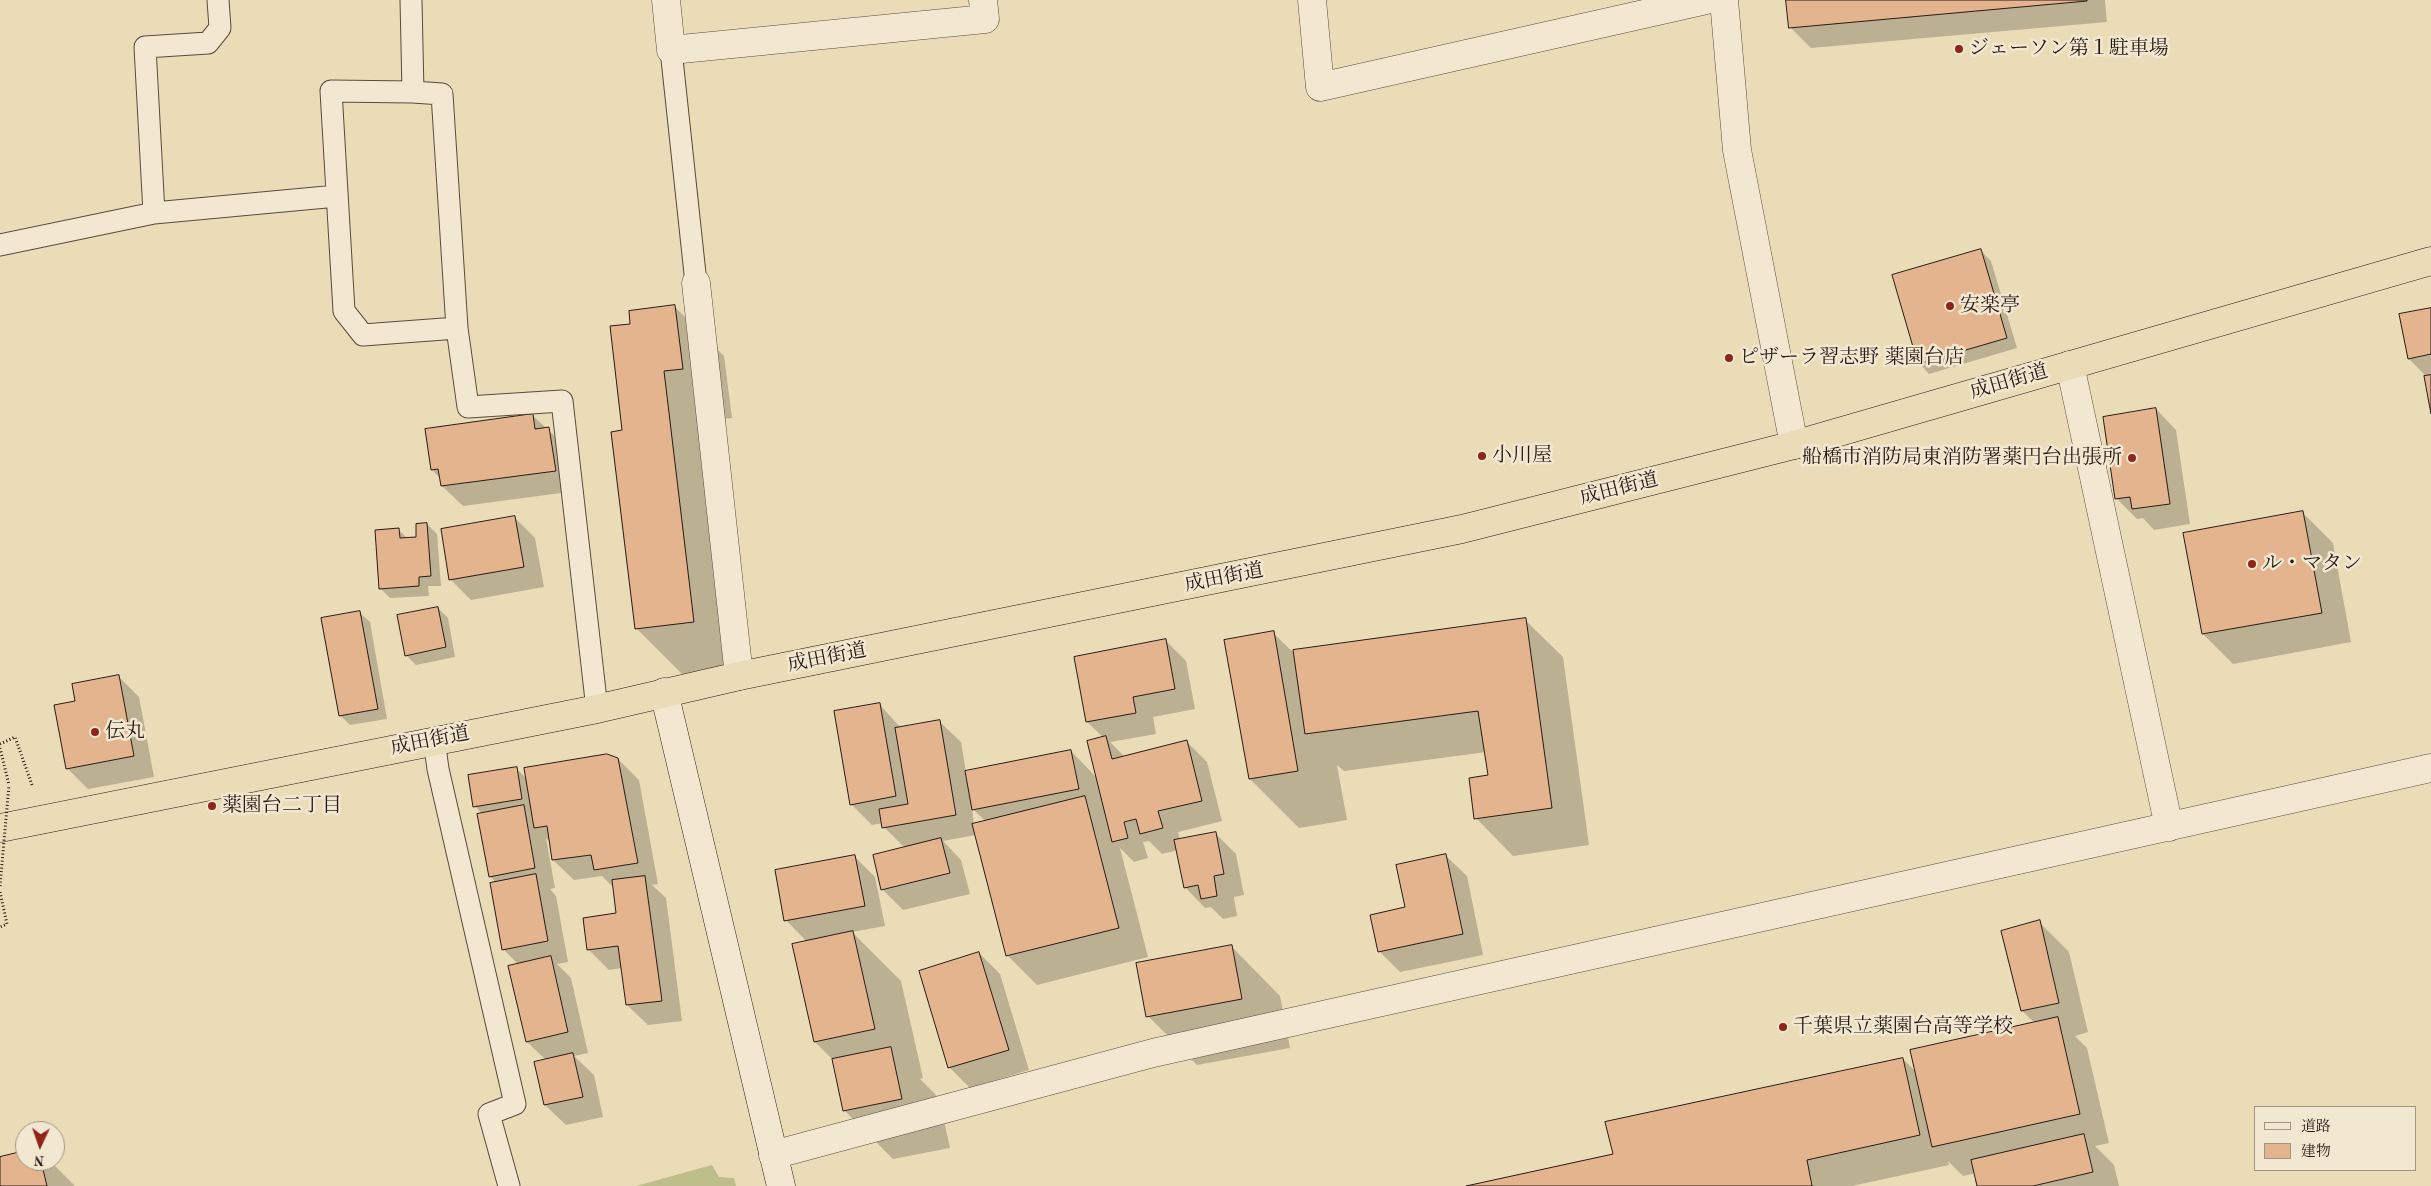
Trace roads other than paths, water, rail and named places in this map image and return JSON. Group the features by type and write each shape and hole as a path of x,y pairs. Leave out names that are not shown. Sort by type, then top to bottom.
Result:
{"highway":[{"name":"成田街道","path":"0,828 597,709 739,676 1462,529 1794,445 2431,261"}],"street":[{"path":"666,0 671,50 985,19 982,0"},
{"path":"1312,0 1320,88 1706,0"},
{"path":"1724,0 1737,150 1794,445"},
{"path":"696,283 739,676"},
{"path":"2070,365 2169,827"},
{"path":"664,692 781,1186"},
{"path":"773,1155 1153,1053 2431,768"}],"lane":[{"path":"154,212 145,47 208,43 220,28 218,0"},
{"path":"411,0 413,92"},
{"path":"671,50 696,283"},
{"path":"457,328 363,335 344,311 331,91 442,94 457,328 468,406 562,402 597,709"},
{"path":"0,245 154,212 337,196"},
{"path":"434,740 440,778 516,1104 489,1114 509,1186"}],"place":[{"name":"ジェーソン第１駐車場","path":"1959,49"},
{"name":"安楽亭","path":"1950,306"},
{"name":"ピザーラ習志野 薬園台店","path":"1729,358"},
{"name":"小川屋","path":"1482,456"},
{"name":"船橋市消防局東消防署薬円台出張所","path":"2132,458"},
{"name":"ル・マタン","path":"2252,564"},
{"name":"伝丸","path":"95,732"},
{"name":"薬園台二丁目","path":"212,806"},
{"name":"千葉県立薬園台高等学校","path":"1783,1027"}]}
